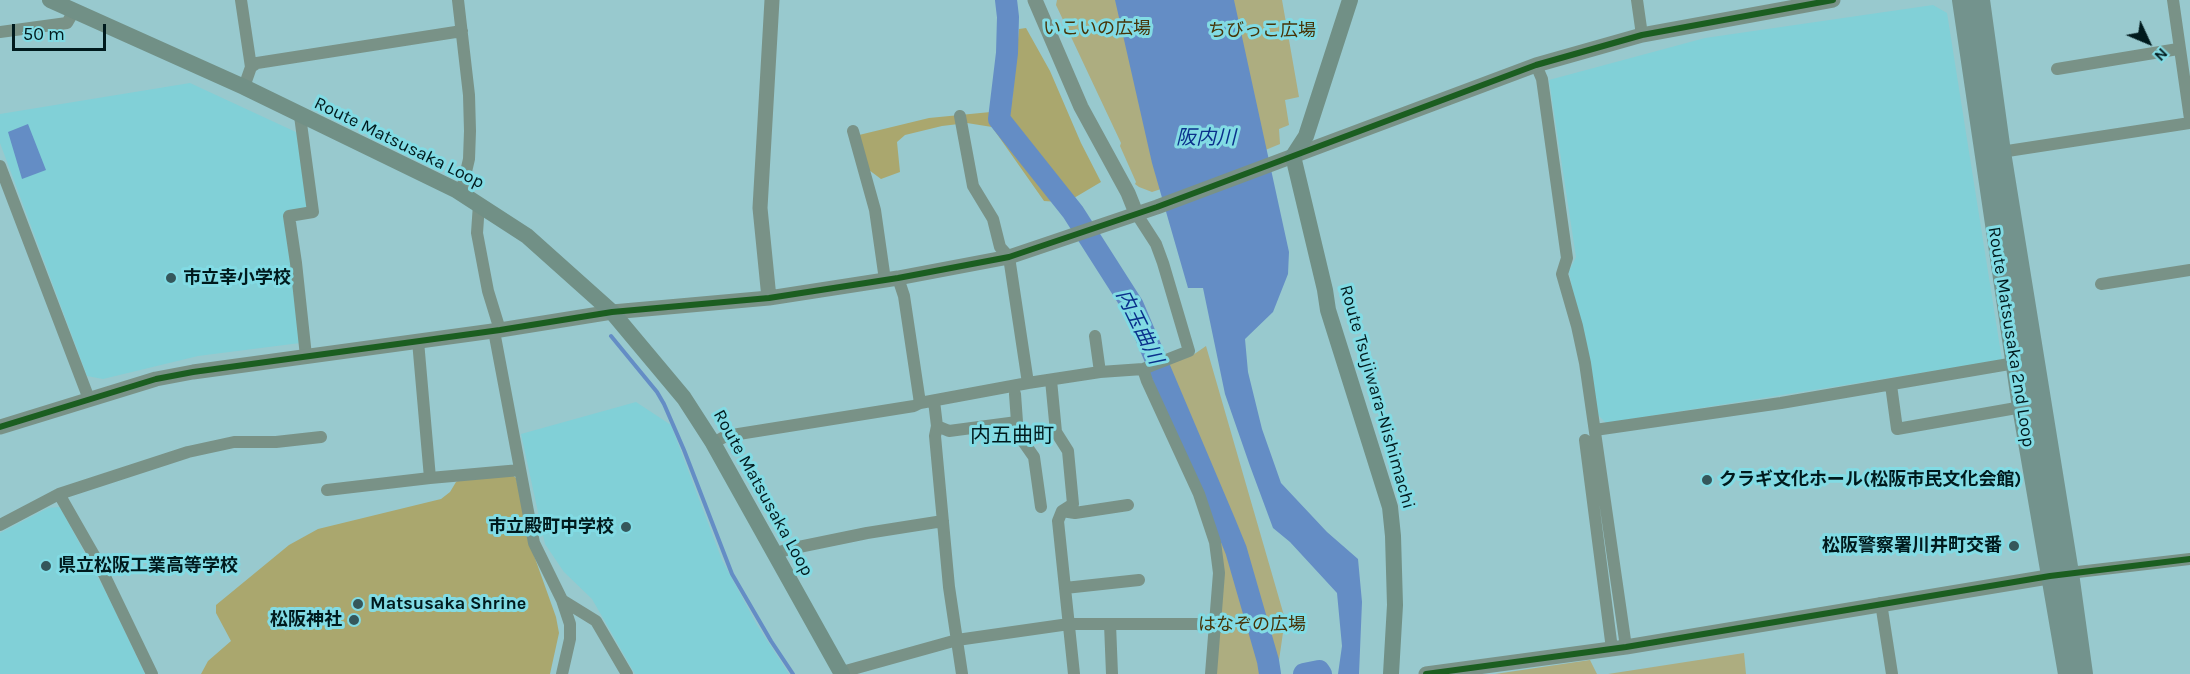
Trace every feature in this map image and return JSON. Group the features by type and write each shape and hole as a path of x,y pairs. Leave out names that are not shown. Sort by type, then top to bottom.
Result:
{"main road":[{"name":"Route Matsusaka Loop","path":"50,0 244,87 461,193 527,237 612,312 684,398 713,443 842,673"},
{"path":"1293,156 1306,136 1350,0"},
{"name":"Route Matsusaka 2nd Loop","path":"1962,0 2022,407 2083,674"},
{"name":"Route Matsusaka 2nd Loop","path":"1980,0 2060,575 2067,674"},
{"name":"Route Tsujiwara-Nishimachi","path":"1293,156 1328,310 1391,514 1395,604 1391,674"}],"street":[{"path":"241,0 251,67 244,87"},
{"path":"458,0 469,95 470,131 469,159 461,193"},
{"path":"769,298 760,208 772,0"},
{"path":"713,443 726,436 914,406 920,403 1100,372 1147,368 1189,351 1163,262 1136,213 1128,191 1081,107 1035,0"},
{"path":"1637,0 1642,34"},
{"path":"0,427 156,379 194,372 497,331 612,312 769,298 891,279 1009,257 1157,207 1536,65 1642,34 1833,0"},
{"path":"2001,152 2190,121 2172,0"},
{"path":"0,32 67,23 74,11"},
{"path":"251,67 257,63 462,31"},
{"path":"2057,69 2178,49"},
{"path":"1536,65 1542,79 1568,258 1562,274 1585,363 1595,430 1619,648"},
{"path":"300,116 313,212 288,216 296,263 306,356"},
{"path":"960,116 973,186 993,219 1000,247 1009,257 1028,384"},
{"path":"853,130 891,279 904,296 920,403"},
{"path":"0,166 89,399"},
{"path":"479,204 477,233 497,331 534,543 562,600 570,624 562,674"},
{"path":"2101,284 2190,270"},
{"path":"1095,336 1100,372"},
{"path":"418,341 430,478"},
{"path":"1595,430 1781,404 2015,363"},
{"path":"1147,368 1147,381 1199,494 1215,542 1219,573 1211,674"},
{"path":"1052,380 1056,432 1068,451 1073,504 1062,511 1058,521 1074,674"},
{"path":"1891,385 1897,429 2022,407"},
{"path":"1015,394 1020,437 1034,457 1041,507"},
{"path":"934,401 937,426 935,436 949,587 962,674"},
{"path":"937,426 949,431 1017,422"},
{"path":"0,523 59,494 188,452 234,442 276,442 321,437"},
{"path":"1585,440 1619,648"},
{"path":"327,490 520,470"},
{"path":"59,494 99,564 152,674"},
{"path":"1062,511 1075,513 1128,505"},
{"path":"774,554 867,533 943,521"},
{"path":"1425,674 1619,648 2060,575 2190,559"},
{"path":"1065,588 1139,580"},
{"path":"562,600 596,621 627,674"},
{"path":"1881,603 1892,674"},
{"path":"842,673 957,640 1069,624 1197,624 1216,629"},
{"path":"1110,624 1112,674"}],"shaded area":[{"path":"1933,5 1947,13 2002,360 1606,423 1598,415 1569,271 1576,257 1549,80 1705,38"},
{"path":"1026,28 1050,71 1081,143 1101,182 1074,198 1079,217 1069,222 1059,202 1044,201 992,127 967,123 942,126 905,135 897,142 900,172 881,179 869,170 859,135 929,118 1001,111 1012,101 1019,29"},
{"name":"市立幸小学校","path":"190,83 298,133 308,208 284,213 300,343 198,356 103,379 87,376 0,143 0,114"},
{"name":"市立殿町中学校","path":"636,402 671,425 722,560 757,625 789,674 635,674 592,599 564,572 545,544 521,434"},
{"path":"512,475 516,478 531,547 556,617 559,633 550,674 201,674 208,661 231,641 216,613 216,605 289,545 318,529 441,499 461,479"},
{"name":"県立松阪工業高等学校","path":"60,507 109,598 145,674 0,674 0,533 48,508"}],"green space":[{"name":"いこいの広場","path":"1057,0 1118,0 1164,188 1152,192 1135,184 1120,146 1121,143 1056,5"},
{"name":"ちびっこ広場","path":"1228,0 1282,0 1299,97 1285,100 1289,125 1279,129 1280,144 1263,151"},
{"name":"はなぞの広場","path":"1206,346 1285,619 1277,674 1214,674 1223,574 1152,375 1155,370 1193,355"},
{"path":"1744,653 1746,674 1608,674"},
{"path":"1590,660 1597,674 1495,674"}],"water":[{"name":"阪内川","path":"1115,0 1234,0 1289,252 1288,274 1273,312 1245,339 1248,372 1262,429 1281,483 1327,532 1358,559 1362,602 1359,674 1338,674 1342,646 1337,593 1290,542 1273,528 1250,466 1225,394 1203,288 1188,288 1152,163"},
{"path":"28,124 46,170 22,179 8,132"}],"waterway":[{"name":"内玉曲川","path":"1006,0 1007,53 999,119 1073,212 1133,306 1236,550 1270,674"},
{"path":"611,336 657,392 664,404 732,574 793,674"},
{"name":"内玉曲川","path":"1304,674 1319,671 1321,674"}],"cycle path":[{"path":"0,427 156,379 193,372 500,330 612,312 769,298 898,278 1009,257 1157,207 1536,65 1642,35 1833,0"},
{"path":"1426,674 1626,647 2050,576 2190,559"}],"place":[{"name":"市立幸小学校","path":"171,278"},
{"name":"クラギ文化ホール(松阪市民文化会館)","path":"1707,480"},
{"name":"市立殿町中学校","path":"626,527"},
{"name":"松阪警察署川井町交番","path":"2014,546"},
{"name":"県立松阪工業高等学校","path":"46,566"},
{"name":"Matsusaka Shrine","path":"358,604"},
{"name":"松阪神社","path":"354,620"}],"district":[{"name":"内五曲町","path":"1012,436"}]}
